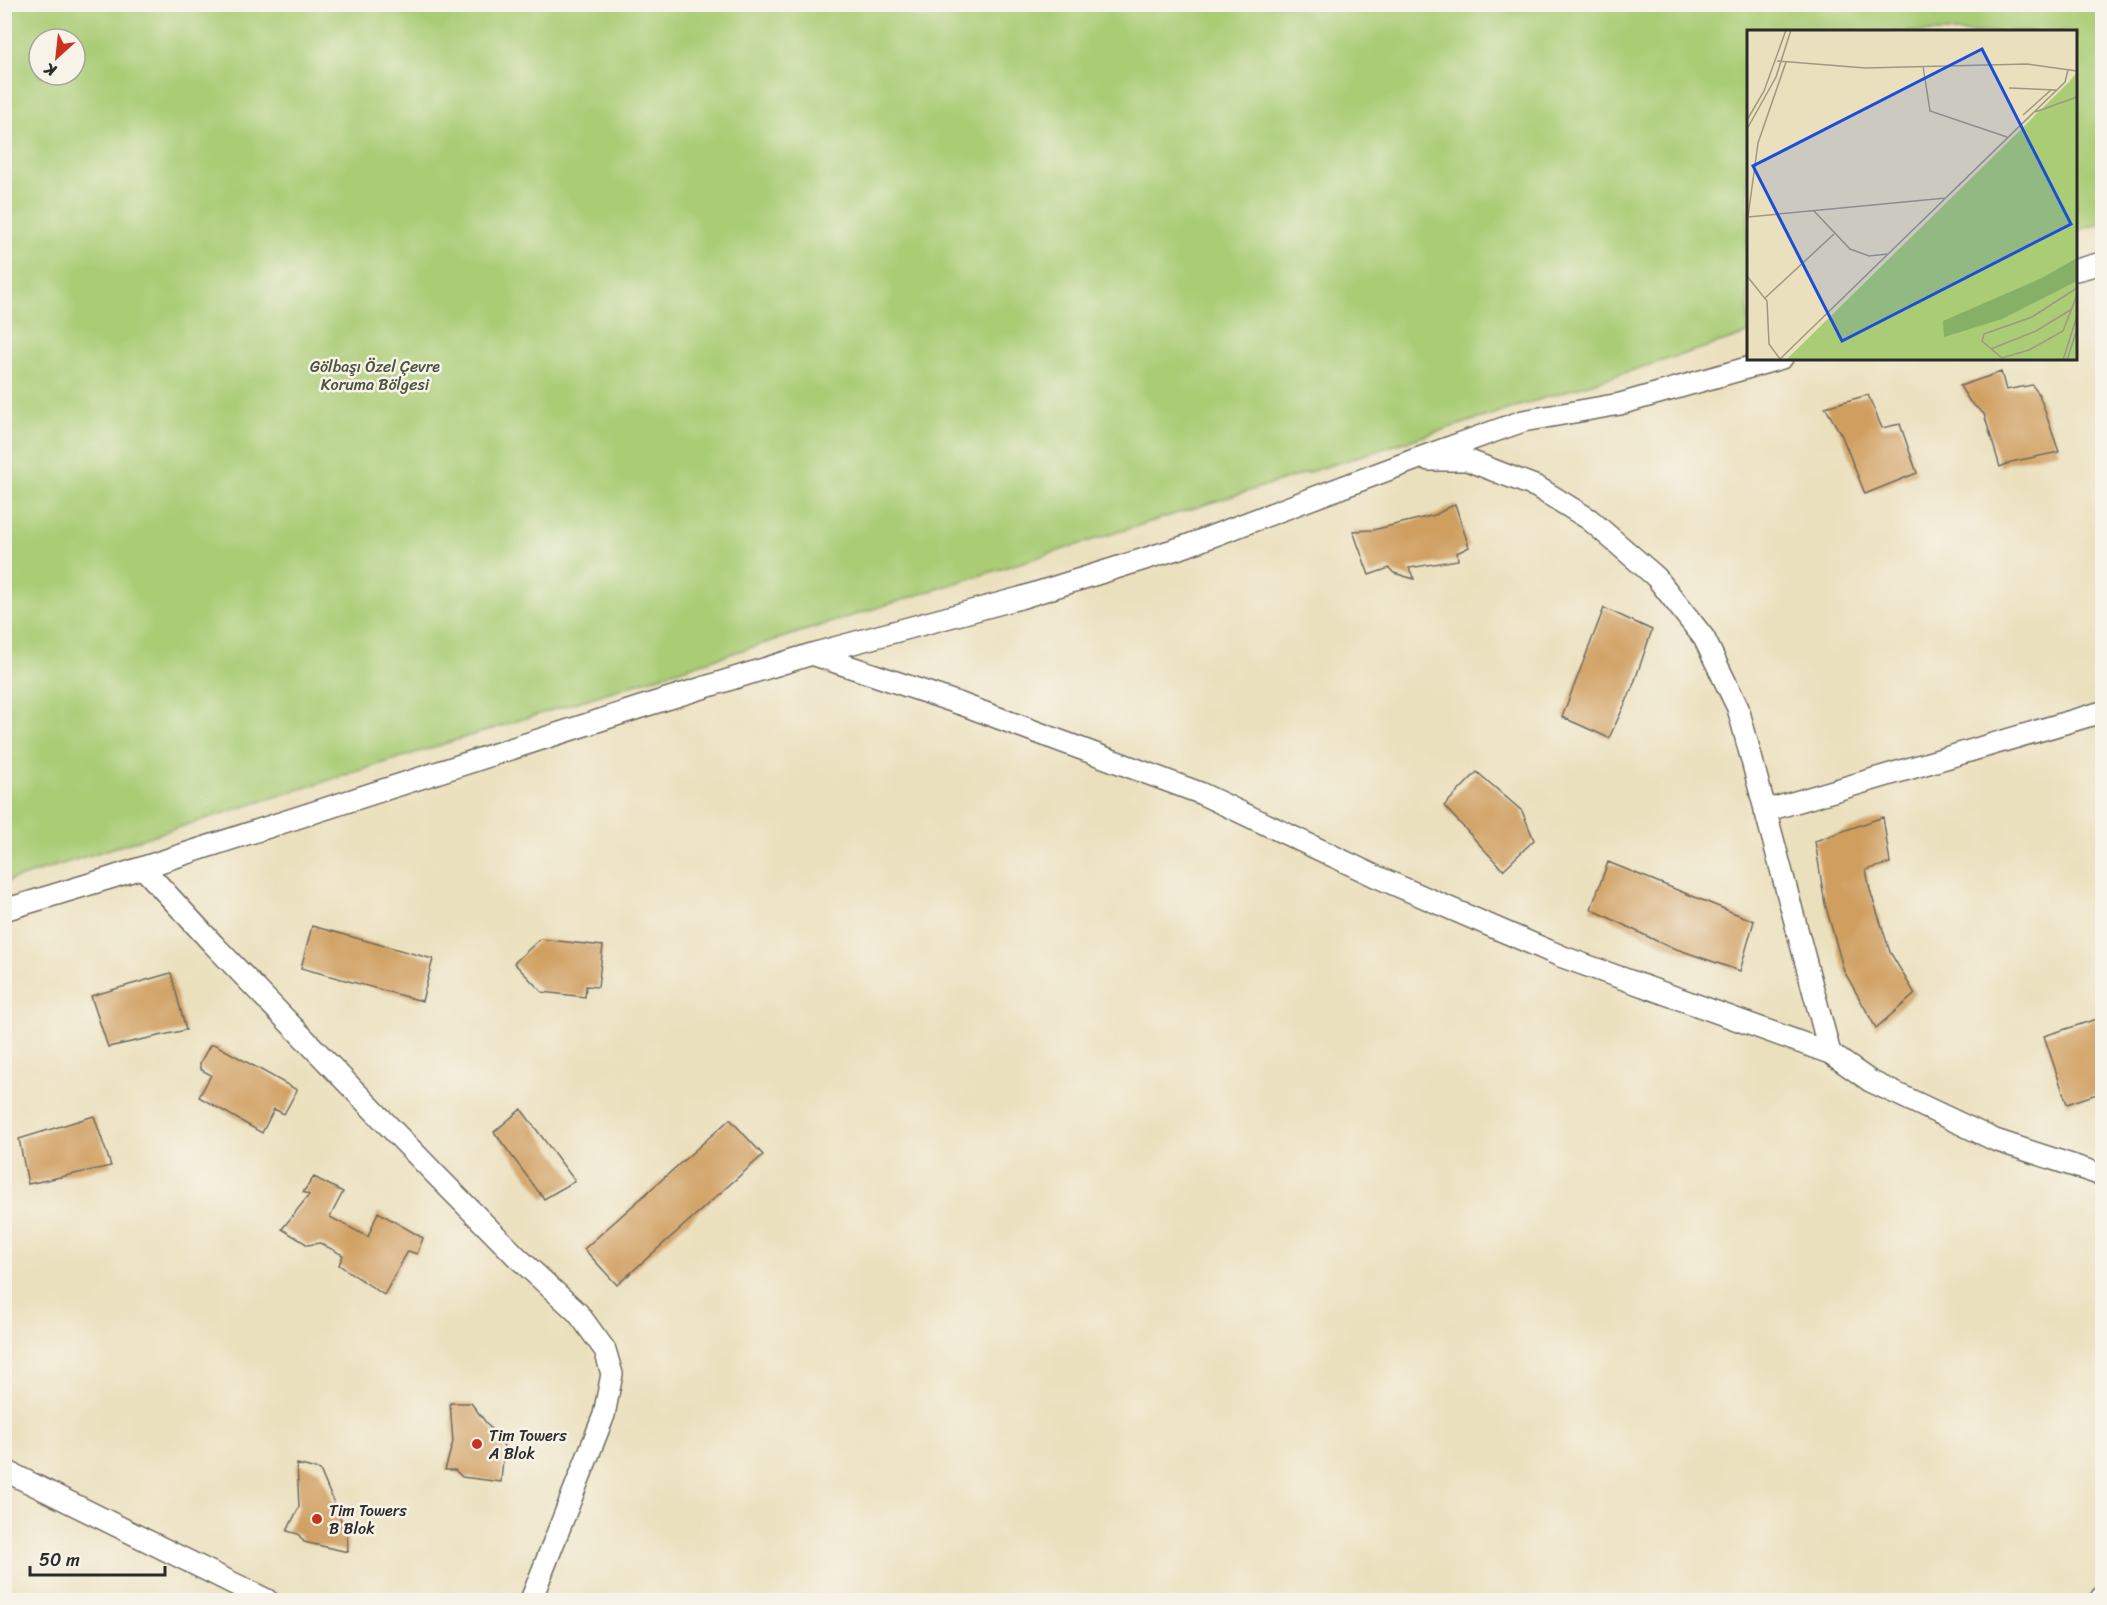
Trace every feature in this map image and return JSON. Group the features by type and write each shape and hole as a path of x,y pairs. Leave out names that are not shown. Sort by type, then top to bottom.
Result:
{"street":[{"path":"2077,270 2103,262"},
{"path":"4,910 143,868 633,709 812,654 1020,598 1174,549 1523,421 1620,404 1775,360"},
{"path":"1414,460 1467,460 1537,487 1589,519 1656,577 1704,638 1738,708 1830,1053"},
{"path":"812,654 962,704 1200,793 1375,876 1563,957 1830,1053 1870,1081 1995,1140 2103,1175"},
{"path":"1765,811 2103,712"},
{"path":"143,868 214,945 436,1175 516,1256 578,1313 605,1350 612,1374 604,1415 531,1600"},
{"path":"4,1470 267,1600"},
{"path":"2100,1600 2103,1597"}],"green space":[{"name":"Gölbaşı Özel Çevre Koruma Bölgesi","path":"5,4 2102,5 2102,223 2077,231 2077,30 1747,30 1747,334 5,882"}],"building":[{"path":"2001,372 2006,390 2032,385 2039,394 2059,452 2011,462 2000,467 1984,414 1970,402 1960,386"},
{"path":"1868,395 1882,428 1900,424 1917,473 1865,494 1842,436 1825,407"},
{"path":"1455,504 1469,547 1457,553 1458,560 1409,568 1414,579 1394,573 1389,568 1369,575 1353,531 1373,530 1435,515"},
{"path":"1604,608 1652,630 1632,689 1609,738 1562,717"},
{"path":"1477,772 1522,811 1534,840 1503,870 1444,806"},
{"path":"1883,817 1890,863 1866,870 1890,952 1915,994 1876,1028 1844,971 1825,904 1815,841"},
{"path":"1608,862 1754,921 1740,971 1665,945 1591,909"},
{"path":"312,926 433,959 422,1001 301,968"},
{"path":"540,939 603,946 598,987 586,986 585,997 542,992 514,963"},
{"path":"171,973 186,1030 108,1047 91,996"},
{"path":"2103,1017 2103,1092 2067,1104 2044,1036"},
{"path":"210,1045 216,1045 297,1090 284,1114 274,1109 262,1133 199,1097 211,1075 200,1069 200,1063"},
{"path":"521,1109 575,1181 544,1199 494,1132"},
{"path":"94,1116 111,1166 28,1184 19,1139"},
{"path":"730,1119 763,1155 617,1285 584,1249"},
{"path":"314,1177 343,1192 330,1217 368,1237 378,1212 423,1238 417,1254 408,1251 384,1295 339,1265 343,1255 320,1243 308,1245 282,1229 309,1195 303,1192"},
{"name":"Tim Towers A Blok","path":"450,1403 471,1403 504,1446 501,1482 462,1477 455,1470 445,1470 453,1442"},
{"name":"Tim Towers B Blok","path":"297,1464 320,1470 347,1534 348,1552 304,1542 298,1534 287,1531 299,1507"}],"place":[{"name":"Tim Towers A Blok","path":"477,1444"},
{"name":"Tim Towers B Blok","path":"317,1519"}]}
